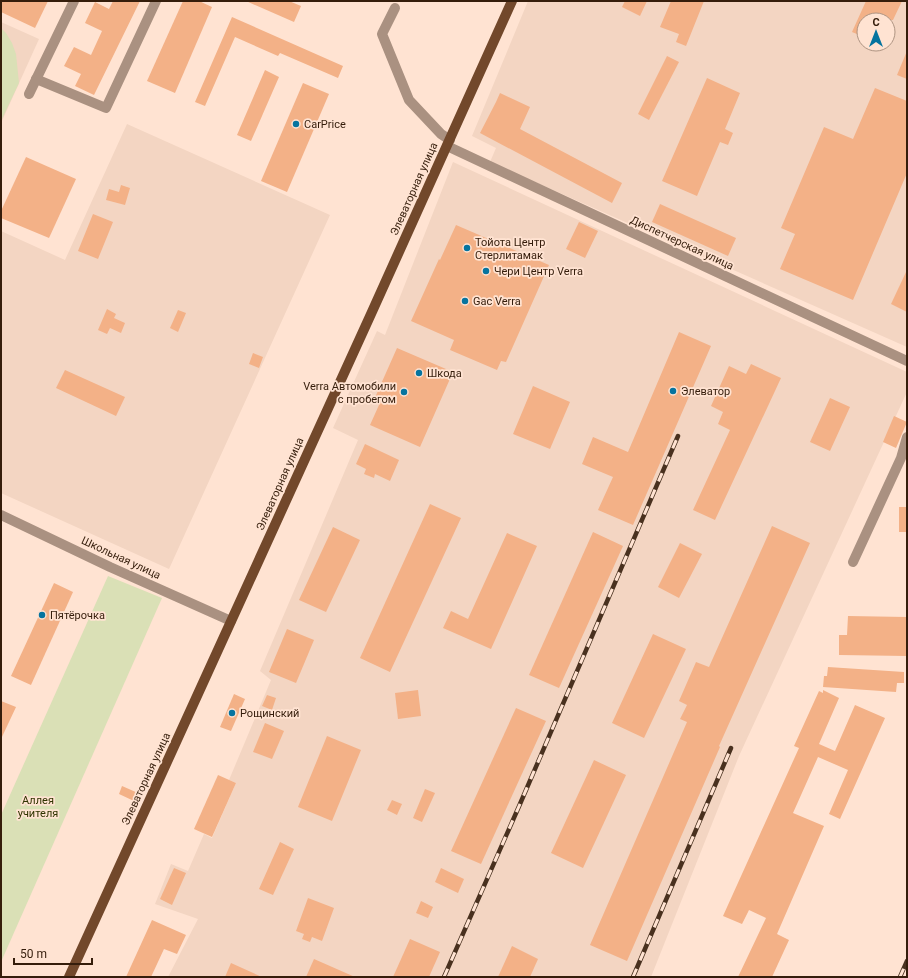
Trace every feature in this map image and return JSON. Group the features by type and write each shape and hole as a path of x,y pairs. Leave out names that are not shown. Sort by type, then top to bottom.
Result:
{"main road":[{"name":"Элеваторная улица","path":"69,977 512,1"}],"street":[{"path":"29,94 74,1"},
{"path":"36,79 106,108 156,1"},
{"name":"Диспетчерская улица","path":"395,8 382,34 409,100 448,143 907,361"},
{"path":"853,562 901,458 907,438"},
{"name":"Школьная улица","path":"1,515 231,621"}],"shaded area":[{"path":"528,1 907,1 907,347 490,162 496,148 472,136"},
{"path":"1,22 39,39 1,123"},
{"path":"127,124 330,215 169,569 1,493 1,231 65,260"},
{"path":"453,162 907,372 907,392 739,756 651,977 168,977 198,919 155,904 171,864 188,871 204,834 212,838 236,783 229,780 271,680 260,671 358,440 333,428 377,331 385,335"}],"green space":[{"path":"1,28 12,43 16,54 19,83 1,121"},
{"name":"Аллея учителя","path":"108,576 162,598 1,962 1,815"}],"building":[{"path":"1,1 48,1 35,28 1,12"},
{"path":"113,1 140,1 94,95 75,86 81,74 64,66 74,47 91,55 102,31 85,23 95,2 109,9"},
{"path":"183,1 199,1 212,7 175,93 147,81"},
{"path":"246,1 289,1 301,6 294,22"},
{"path":"625,1 647,1 640,16 622,7"},
{"path":"671,1 704,1 686,46 676,42 679,34 660,27"},
{"path":"866,1 902,1 896,14 896,12 861,12"},
{"path":"232,17 343,66 338,78 280,53 278,56 235,37 205,106 195,102"},
{"path":"856,23 856,34 852,32"},
{"path":"907,51 907,79 897,75"},
{"path":"667,56 679,62 649,120 638,114"},
{"path":"265,70 279,77 251,141 237,135"},
{"path":"707,78 740,93 725,129 733,133 728,145 720,142 697,196 662,181"},
{"path":"303,83 329,94 287,192 261,181"},
{"path":"875,88 907,101 907,173 853,300 780,269 795,234 781,228 824,127 853,139"},
{"path":"500,93 530,107 520,129 622,183 612,203 480,133"},
{"path":"26,157 76,179 49,238 1,218 1,211"},
{"path":"121,185 130,188 125,205 106,200 109,189 119,192"},
{"path":"660,204 736,238 728,256 652,222"},
{"path":"93,214 113,222 98,259 78,251"},
{"path":"579,222 598,231 585,258 566,249"},
{"path":"456,225 549,265 506,362 501,361 497,370 450,350 454,340 411,321"},
{"path":"907,270 907,312 891,304"},
{"path":"107,309 116,314 114,318 125,323 121,333 110,328 107,334 98,330"},
{"path":"178,310 186,313 178,332 170,328"},
{"name":"Элеватор","path":"679,332 711,346 633,525 598,510 613,477 582,464 593,437 628,452"},
{"path":"397,348 453,372 420,447 370,425 379,405 373,402"},
{"path":"253,353 263,357 259,368 249,364"},
{"path":"751,364 781,378 715,520 693,510 730,430 718,424 723,412 711,406 729,366 746,374"},
{"path":"65,370 125,397 116,416 56,388"},
{"path":"533,386 570,402 550,449 513,434"},
{"path":"830,398 850,407 830,451 810,442"},
{"path":"894,416 907,422 896,448 883,442"},
{"path":"365,444 399,460 390,481 375,474 374,478 364,474 366,469 356,464"},
{"path":"430,504 461,518 390,672 360,658"},
{"path":"899,507 907,507 907,532 899,532"},
{"path":"772,526 810,543 719,746 720,747 627,961 590,945 687,722 680,719 687,705 679,701 696,662 709,667"},
{"path":"333,527 360,540 326,612 299,600"},
{"path":"593,532 623,546 559,688 529,675"},
{"path":"507,533 537,546 491,649 443,628 451,611 468,619"},
{"path":"680,543 702,554 679,598 658,587"},
{"path":"54,583 73,592 31,685 11,676"},
{"path":"848,616 907,617 907,656 839,655 839,635 847,635"},
{"path":"287,629 314,640 296,683 269,672"},
{"path":"653,634 686,649 644,738 612,723"},
{"path":"828,667 904,672 904,683 897,683 896,692 823,687 824,676 827,676"},
{"path":"418,690 421,716 398,719 395,693"},
{"path":"823,690 839,698 819,744 835,751 855,705 885,718 840,819 829,814 848,770 818,757 793,813 824,826 777,934 789,940 772,977 738,977 766,918 749,910 742,924 723,916 799,748 794,746 819,691 823,693"},
{"path":"234,694 245,699 231,731 220,727"},
{"path":"267,695 276,698 272,710 262,706"},
{"path":"1,701 16,707 1,739"},
{"path":"516,708 546,721 481,864 451,851"},
{"path":"265,723 284,731 272,759 253,752"},
{"path":"327,736 361,750 332,821 298,807"},
{"path":"594,760 626,775 583,868 551,853"},
{"path":"218,775 236,783 212,837 194,829"},
{"path":"122,786 138,793 134,801 119,794"},
{"path":"425,789 435,793 422,822 413,818"},
{"path":"392,800 402,804 397,815 387,810"},
{"path":"280,842 294,849 273,895 259,889"},
{"path":"174,868 186,873 172,905 160,899"},
{"path":"441,868 464,879 458,893 435,882"},
{"path":"308,898 334,908 322,941 312,937 310,942 302,939 304,934 296,931"},
{"path":"421,901 433,907 428,918 416,913"},
{"path":"152,920 186,935 177,954 164,949 151,977 126,977"},
{"path":"410,939 440,952 429,977 393,977"},
{"path":"512,946 538,959 530,977 498,977"},
{"path":"314,959 355,977 306,977"},
{"path":"231,963 262,977 225,977"}],"railway":[{"path":"444,977 678,436"},
{"path":"633,977 731,748"},
{"path":"900,977 907,961"}],"place":[{"name":"CarPrice","path":"296,124"},
{"name":"Тойота Центр Стерлитамак","path":"467,248"},
{"name":"Чери Центр Verra","path":"486,271"},
{"name":"Gac Verra","path":"465,301"},
{"name":"Шкода","path":"419,373"},
{"name":"Элеватор","path":"673,391"},
{"name":"Verra Автомобили с пробегом","path":"404,392"},
{"name":"Пятёрочка","path":"42,615"},
{"name":"Рощинский","path":"232,713"}]}
